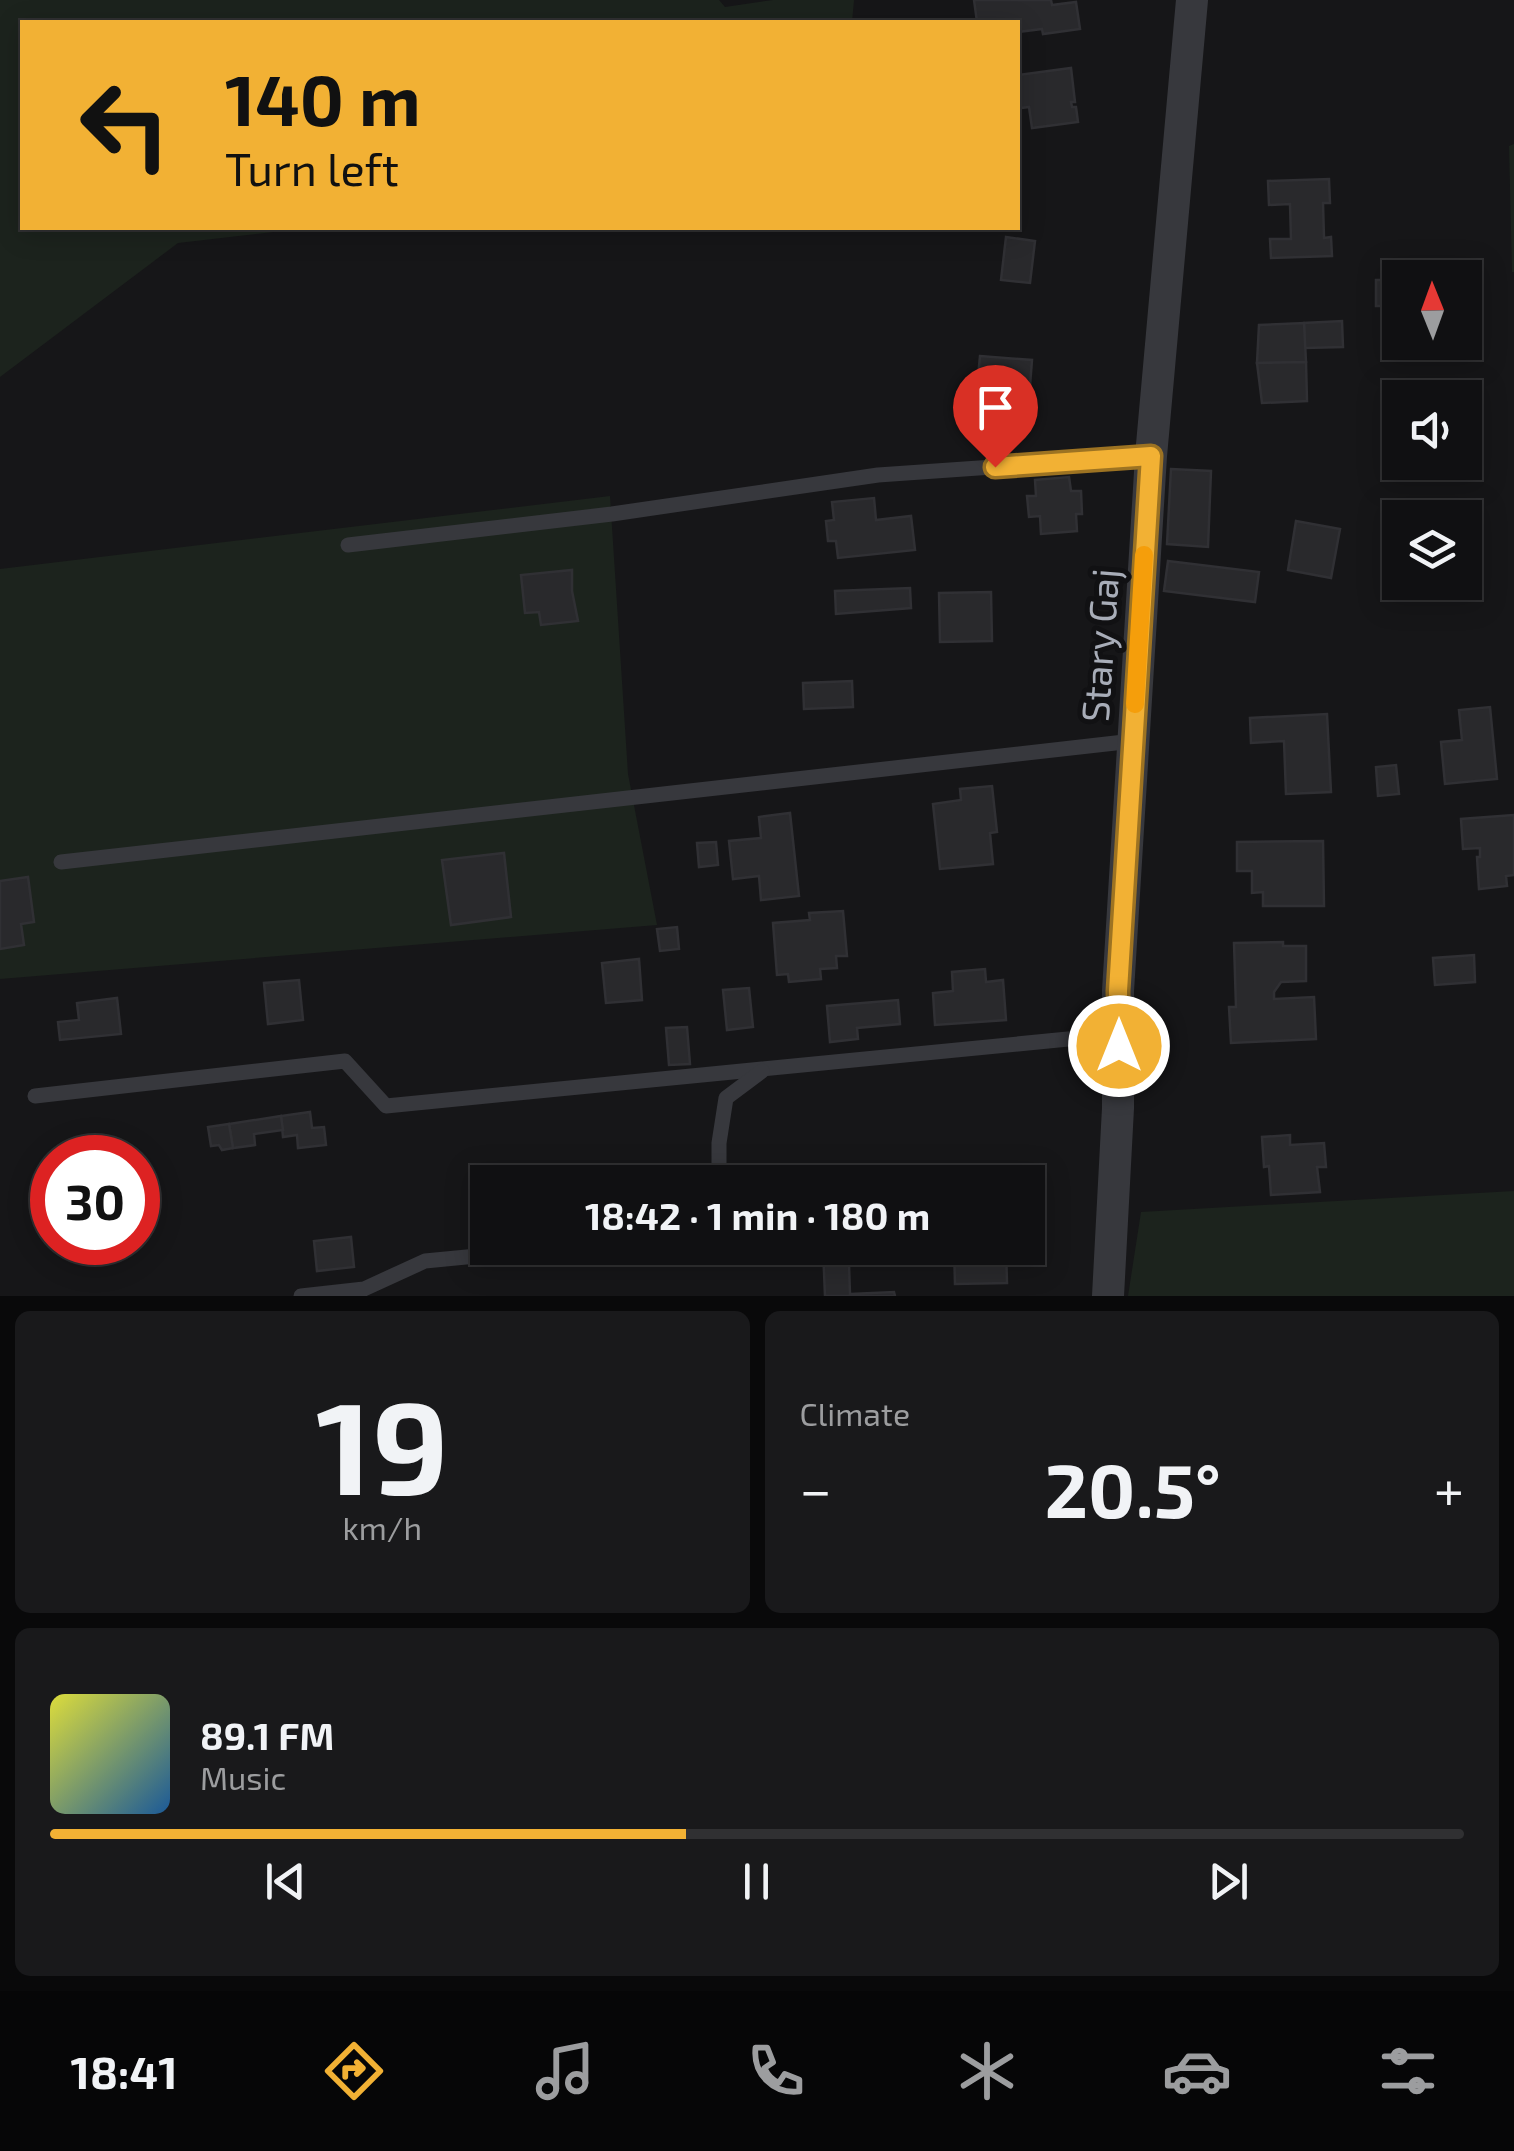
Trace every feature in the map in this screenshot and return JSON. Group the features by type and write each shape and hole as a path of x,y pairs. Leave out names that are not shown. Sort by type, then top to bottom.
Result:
{"street":[{"name":"Stary Gaj","path":"1108,1296 1118,991 1151,456 1192,0"}],"lane":[{"path":"348,545 612,514 878,475 1151,456"},
{"path":"61,862 1133,741"},
{"path":"36,1096 345,1061 386,1106 1119,1034"},
{"path":"719,1165 726,1098 765,1068"},
{"path":"301,1296 364,1289 425,1262 470,1257"}],"shaded area":[{"path":"0,0 719,0 725,7 773,0 854,0 852,20 20,20 20,230 291,230 178,243 0,377"},
{"path":"1514,144 1514,272 1512,272 1509,146"},
{"path":"610,496 628,774 657,925 0,979 0,569"},
{"path":"1514,1191 1514,1296 1128,1296 1141,1212"}],"building":[{"path":"974,0 1051,0 1052,5 1076,2 1080,29 1043,34 1042,29 1020,32 1020,20 977,20"},
{"path":"1071,68 1075,102 1071,102 1076,107 1078,122 1032,128 1029,107 1021,108 1020,75"},
{"path":"1329,179 1330,203 1323,203 1324,238 1331,237 1332,256 1271,258 1270,239 1291,239 1290,204 1269,205 1268,181"},
{"path":"1006,237 1035,241 1030,283 1001,280"},
{"path":"1376,280 1382,280 1382,306 1376,306"},
{"path":"1342,321 1343,347 1305,348 1304,323"},
{"path":"1304,323 1306,362 1257,363 1259,325"},
{"path":"980,356 1032,360 1028,412 975,407"},
{"path":"1306,362 1307,401 1262,403 1257,363"},
{"path":"1171,469 1211,471 1208,547 1167,544"},
{"path":"1069,477 1071,491 1081,491 1082,514 1076,514 1077,531 1041,534 1040,516 1029,517 1027,496 1036,496 1035,480"},
{"path":"874,498 876,520 911,516 915,550 838,558 836,541 828,541 826,521 834,520 832,502"},
{"path":"1296,521 1340,529 1331,578 1288,570"},
{"path":"1168,561 1259,572 1255,602 1164,591"},
{"path":"572,570 578,621 541,625 539,612 525,613 521,575"},
{"path":"910,588 911,608 836,614 835,591"},
{"path":"991,592 992,641 940,642 939,593"},
{"path":"852,681 853,707 804,709 803,683"},
{"path":"1490,707 1497,779 1445,784 1441,742 1462,740 1459,710"},
{"path":"1327,714 1331,792 1286,794 1284,741 1251,743 1250,718"},
{"path":"1396,765 1399,794 1378,796 1376,767"},
{"path":"992,786 997,832 990,833 993,864 940,869 933,804 961,800 960,789"},
{"path":"790,813 799,896 761,900 759,876 733,879 729,841 761,838 759,817"},
{"path":"1514,815 1514,875 1506,876 1507,886 1479,889 1480,848 1463,849 1461,819"},
{"path":"1323,841 1324,906 1263,906 1263,892 1252,893 1252,871 1237,871 1237,842"},
{"path":"716,842 718,865 699,867 697,843"},
{"path":"504,853 511,917 451,925 442,860"},
{"path":"28,877 34,922 21,924 24,945 0,949 0,881"},
{"path":"843,911 847,956 836,956 837,968 820,969 821,979 789,982 788,974 777,975 773,923 810,920 809,913"},
{"path":"677,927 679,949 660,951 657,929"},
{"path":"1283,942 1283,946 1306,946 1306,981 1281,982 1274,999 1314,997 1316,1039 1231,1043 1229,1007 1236,1007 1234,943"},
{"path":"1474,955 1475,982 1435,985 1433,958"},
{"path":"639,959 642,1000 606,1003 602,963"},
{"path":"985,969 986,982 1003,980 1006,1020 935,1025 933,993 953,991 952,972"},
{"path":"299,980 303,1020 268,1024 264,983"},
{"path":"749,988 753,1027 727,1030 723,990"},
{"path":"117,998 121,1034 60,1040 58,1022 79,1020 77,1003"},
{"path":"898,1000 900,1024 857,1028 858,1039 830,1042 827,1006"},
{"path":"687,1027 690,1064 669,1065 666,1028"},
{"path":"310,1112 312,1128 324,1127 326,1145 298,1148 297,1135 283,1137 281,1116"},
{"path":"281,1116 283,1130 254,1134 255,1145 233,1148 229,1124"},
{"path":"229,1124 233,1148 211,1146 208,1127"},
{"path":"1290,1135 1290,1145 1324,1143 1326,1167 1317,1167 1320,1192 1271,1195 1262,1137"},
{"path":"351,1237 354,1267 317,1271 314,1241"},
{"path":"824,1265 849,1265 850,1294 894,1292 895,1296 825,1296"},
{"path":"954,1265 1006,1265 1007,1283 955,1284"}],"slow traffic":[{"path":"1135,704 1144,555"}],"route":[{"path":"995,467 1151,456 1118,991 1119,1046"}]}
